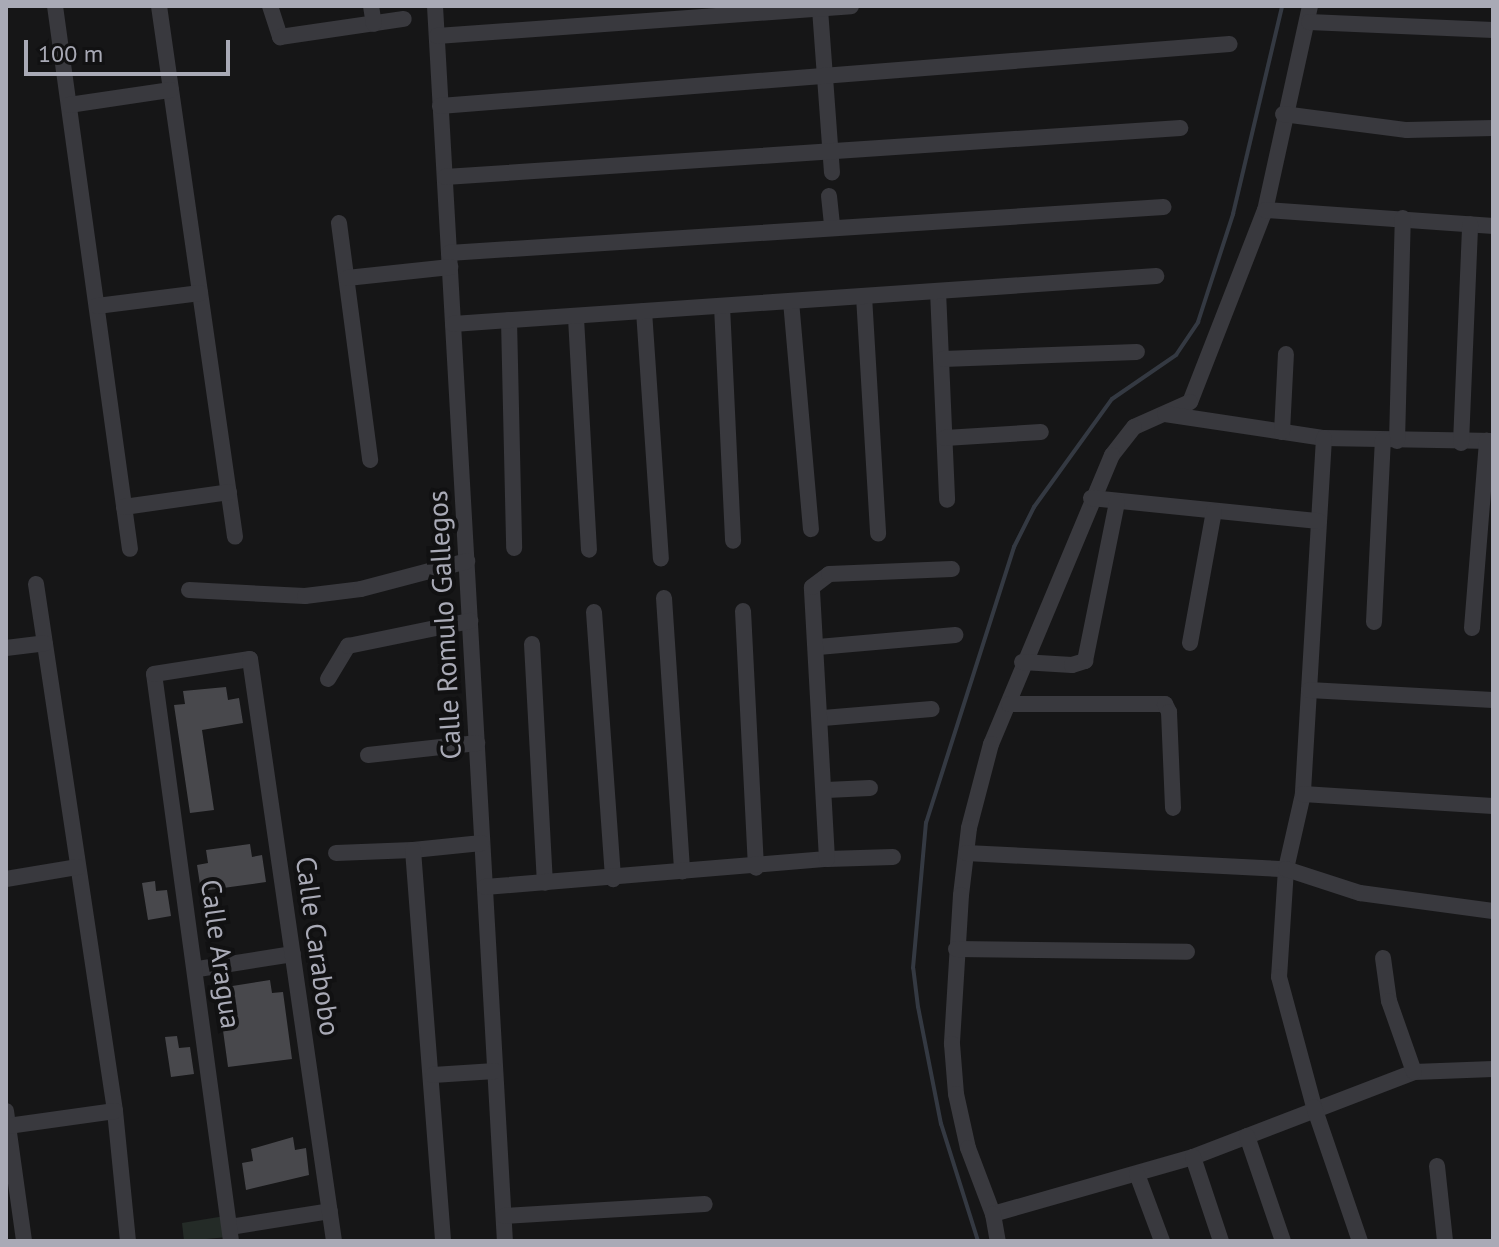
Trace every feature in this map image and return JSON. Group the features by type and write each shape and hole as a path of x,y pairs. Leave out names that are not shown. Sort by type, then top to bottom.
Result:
{"street":[{"path":"55,6 130,549"},
{"path":"159,6 235,537"},
{"path":"270,6 280,37 404,19"},
{"path":"371,6 374,24"},
{"name":"Calle Romulo Gallegos","path":"435,6 505,1241"},
{"path":"437,36 851,6"},
{"path":"820,9 832,173"},
{"path":"998,1241 993,1214 968,1148 956,1094 952,1044 956,949 966,853 981,775 1022,662 1112,455 1134,427 1190,402 1265,210 1283,114 1309,14 1493,30"},
{"path":"440,106 1230,44"},
{"path":"69,105 171,90"},
{"path":"1283,114 1407,130 1493,128"},
{"path":"445,177 828,148 1180,128"},
{"path":"829,196 832,227"},
{"path":"347,278 449,260 832,227 1164,207"},
{"path":"1265,210 1493,226"},
{"path":"1374,622 1390,440 1403,218"},
{"path":"339,223 370,460"},
{"path":"1461,443 1470,224"},
{"path":"453,324 1156,276"},
{"path":"938,291 947,500"},
{"path":"97,306 200,293"},
{"path":"864,296 878,534"},
{"path":"791,301 811,529"},
{"path":"722,306 733,541"},
{"path":"644,311 661,558"},
{"path":"576,318 589,550"},
{"path":"509,320 514,548"},
{"path":"943,359 1137,352"},
{"path":"1282,432 1286,354"},
{"path":"1160,414 1324,438 1461,443 1490,441 1472,628"},
{"path":"945,438 1041,432"},
{"path":"1324,438 1303,794 1286,869 1279,977 1314,1107 1360,1241"},
{"path":"124,507 229,492"},
{"path":"1091,498 1319,521"},
{"path":"1022,662 1072,665 1085,661 1117,502"},
{"path":"1190,643 1214,511"},
{"path":"189,590 305,596 361,589 467,561"},
{"path":"827,859 823,718 812,587 820,578 952,569"},
{"path":"36,584 115,1111 128,1241"},
{"path":"664,598 682,871"},
{"path":"743,611 756,868"},
{"path":"594,612 613,879"},
{"path":"328,679 348,646 470,621"},
{"path":"818,647 955,635"},
{"path":"6,648 45,643"},
{"path":"532,644 545,883"},
{"name":"Calle Carabobo","path":"154,674 250,659 334,1241"},
{"name":"Calle Aragua","path":"154,674 198,969 231,1234"},
{"path":"1309,690 1493,700"},
{"path":"1009,704 1165,704 1173,808"},
{"path":"823,718 932,709"},
{"path":"368,755 477,743"},
{"path":"826,790 870,788"},
{"path":"1303,794 1493,806"},
{"path":"336,853 482,843"},
{"path":"413,850 433,1075 443,1241"},
{"path":"966,853 1286,869 1360,893 1493,911"},
{"path":"485,887 756,868 827,859 893,857"},
{"path":"6,879 78,867"},
{"path":"956,949 1187,952"},
{"path":"198,969 293,954"},
{"path":"1383,958 1389,1001 1414,1072"},
{"path":"993,1214 1193,1157 1314,1107 1414,1072 1493,1069"},
{"path":"433,1075 495,1071"},
{"path":"24,1241 7,1119 115,1111"},
{"path":"1247,1136 1283,1241"},
{"path":"1193,1157 1221,1241"},
{"path":"1437,1166 1445,1241"},
{"path":"1137,1174 1162,1241"},
{"path":"504,1216 705,1204"},
{"path":"231,1234 330,1211"}],"shaded area":[{"path":"225,1216 228,1237 184,1241 182,1223"}],"building":[{"path":"226,687 228,700 239,698 243,723 202,730 214,810 190,813 174,705 185,704 183,691"},
{"path":"250,844 252,857 262,855 266,882 201,891 197,865 208,863 206,850"},
{"path":"155,881 156,891 167,890 171,916 148,920 142,883"},
{"path":"270,980 272,993 283,992 292,1059 228,1067 219,1001 228,999 226,987"},
{"path":"177,1036 179,1048 190,1047 194,1074 171,1077 165,1037"},
{"path":"293,1137 295,1150 306,1148 309,1175 246,1190 242,1163 253,1161 251,1149"}],"waterway":[{"path":"978,1241 941,1124 913,968 926,823 1014,547 1034,507 1112,399 1176,355 1198,322 1233,214 1282,6"}]}
